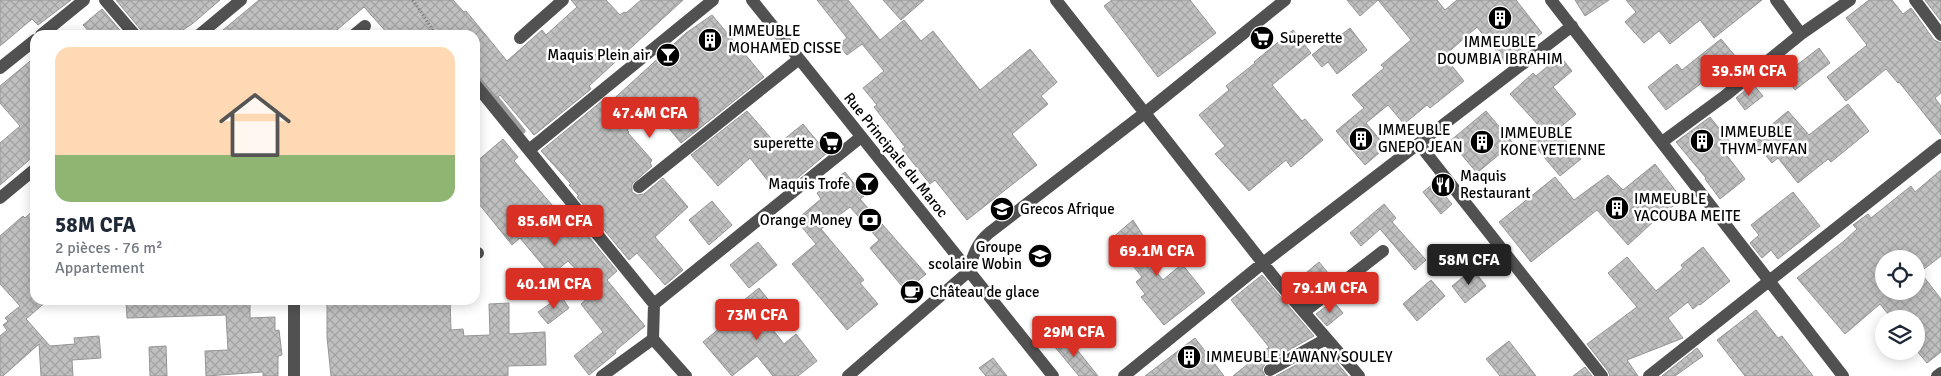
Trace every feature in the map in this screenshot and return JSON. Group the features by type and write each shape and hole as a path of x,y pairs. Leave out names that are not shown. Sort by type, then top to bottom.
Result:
{"street":[{"path":"47,30 84,0"},
{"path":"106,0 131,30"},
{"path":"205,30 241,0"},
{"path":"520,38 563,0"},
{"path":"529,150 713,0"},
{"name":"Rue Principale du Maroc","path":"752,0 1053,376"},
{"path":"1056,0 1263,263 1359,376"},
{"path":"848,376 968,272 974,250 980,240 1146,112 1285,0"},
{"path":"1551,0 1843,376"},
{"path":"1776,0 1801,34"},
{"path":"1662,142 1726,95 1801,34 1850,0"},
{"path":"1915,0 1941,35"},
{"path":"360,30 365,26"},
{"path":"1124,376 1263,263 1572,26"},
{"path":"0,68 30,44"},
{"path":"639,187 799,59"},
{"path":"480,90 654,304 652,339 686,376"},
{"path":"654,304 860,137"},
{"path":"1419,144 1602,376"},
{"path":"1649,376 1941,145"},
{"path":"0,198 30,173"},
{"path":"1304,312 1384,251"},
{"path":"294,305 294,376"},
{"path":"1270,370 1326,338"},
{"path":"602,376 652,339"},
{"path":"1937,376 1941,373"}],"path":[{"path":"413,0 433,30"}],"building":[{"path":"0,0 71,0 38,25 32,19 0,46"},
{"path":"116,0 220,0 183,30 141,30"},
{"path":"259,0 453,0 464,12 466,11 507,61 542,30 546,35 577,7 571,0 606,0 620,15 624,12 626,13 641,0 683,0 589,86 591,89 534,135 500,95 497,98 480,78 480,30 385,30 364,7 337,30 223,30"},
{"path":"817,0 848,0 880,40 904,20 921,41 933,31 980,90 1030,49 1057,82 1041,96 1048,104 1012,134 1037,165 967,220 935,180 930,184 902,149 905,147 874,107 877,105 863,88 884,71 862,44 847,55 838,45 847,38"},
{"path":"883,0 924,0 901,20"},
{"path":"1112,0 1190,0 1216,33 1158,77 1104,6"},
{"path":"1347,0 1378,0 1360,16"},
{"path":"1378,0 1437,0 1445,10 1457,0 1516,0 1542,33 1505,62 1477,27 1444,56 1464,81 1430,108 1427,105 1404,124 1388,105 1366,123 1386,147 1365,165 1336,131 1364,108 1352,95 1384,68 1381,65 1411,40"},
{"path":"1575,0 1609,0 1585,16"},
{"path":"1626,0 1762,0 1714,38 1700,20 1670,44 1659,31 1644,43 1625,22 1636,12"},
{"path":"1869,0 1892,0 1903,14 1911,8 1934,40 1941,43 1941,93 1935,98 1941,106 1941,135 1899,82 1886,69 1846,101 1827,77 1867,45 1846,18"},
{"path":"1925,0 1941,0 1941,21"},
{"path":"102,9 120,30 88,30 83,25"},
{"path":"712,15 764,77 681,143 652,108 627,130 652,160 650,163 652,166 632,184 632,192 637,195 644,194 663,178 688,207 655,237 683,270 665,285 637,253 629,260 577,197 579,196 569,185 571,184 541,151 602,101 606,106 686,33"},
{"path":"1350,28 1367,50 1337,74 1328,62 1322,67 1312,55 1339,33 1341,35"},
{"path":"1293,30 1311,53 1272,85 1302,121 1305,119 1323,140 1291,167 1286,160 1249,191 1215,154 1225,146 1199,115 1229,90 1226,86"},
{"path":"1721,39 1736,57 1666,110 1648,87 1677,64 1682,70"},
{"path":"1819,48 1830,63 1795,90 1784,75"},
{"path":"1560,56 1572,71 1553,87 1576,114 1557,130 1581,159 1560,176 1528,138 1540,127 1510,94 1533,73 1536,76"},
{"path":"30,61 30,159 0,185 0,143 20,126 0,103 0,86"},
{"path":"1753,84 1763,96 1745,110 1736,98"},
{"path":"1848,104 1869,131 1831,162 1828,159 1798,183 1778,158 1772,163 1753,140 1788,111 1809,135"},
{"path":"747,111 777,145 803,124 827,153 793,182 790,178 775,190 750,158 718,186 691,155"},
{"name":"IMMEUBLE KONE YETIENNE","path":"1486,111 1513,143 1477,173 1450,141"},
{"path":"1710,117 1730,142 1722,149 1745,179 1720,199 1706,178 1676,142"},
{"path":"503,139 518,157 514,161 559,213 565,208 617,271 607,280 645,326 589,375 574,356 603,332 581,304 596,291 568,261 551,275 520,238 512,245 480,205 480,159"},
{"path":"1655,164 1682,199 1628,245 1597,210 1531,262 1499,222 1555,177 1574,200 1608,175 1623,190"},
{"path":"1941,170 1941,256 1925,268 1925,250 1875,250 1875,300 1925,300 1925,278 1941,299 1941,352 1927,363 1924,360 1925,310 1885,310 1880,304 1845,334 1797,278 1857,229 1853,225 1868,214 1871,218 1911,186 1915,192"},
{"path":"845,172 864,196 860,199 926,274 906,291 870,248 879,240 850,207 821,229 864,280 860,283 878,304 847,330 792,264 816,244 796,220 821,199 817,193"},
{"path":"1434,183 1452,204 1441,214 1423,192"},
{"path":"1793,192 1820,226 1778,259 1771,250 1762,258 1750,243 1759,235 1751,225"},
{"path":"712,201 732,225 709,245 689,220"},
{"path":"1384,204 1396,218 1392,222 1426,260 1415,270 1380,229 1361,246 1350,233"},
{"path":"30,214 30,305 42,305 26,319 50,346 75,344 74,338 99,336 101,358 72,360 73,376 41,376 39,344 3,376 0,376 0,336 7,330 3,325 8,321 5,318 20,306 0,284 0,236 23,216 25,218"},
{"path":"1133,220 1154,253 1146,259 1163,280 1182,264 1205,293 1164,325 1141,297 1145,294 1136,282 1142,277 1111,239"},
{"path":"758,242 777,265 749,288 730,265"},
{"path":"1703,247 1730,281 1700,305 1693,309 1688,302 1668,318 1683,338 1627,360 1638,376 1610,376 1587,344 1637,307 1608,273 1627,257 1656,291 1683,268 1681,265"},
{"path":"1319,262 1333,279 1315,293 1301,277"},
{"path":"1473,269 1486,286 1465,303 1452,286"},
{"path":"1262,275 1314,336 1266,363 1262,369 1265,376 1233,376 1269,347 1231,300"},
{"path":"1431,280 1445,296 1417,321 1403,304"},
{"path":"759,288 778,312 766,321 784,344 796,334 817,361 798,376 773,376 757,356 732,376 703,342 727,322 723,317"},
{"path":"561,296 569,308 548,324 538,312"},
{"path":"1333,301 1343,313 1327,326 1316,314"},
{"path":"509,303 509,334 545,332 546,365 508,366 508,376 331,376 327,337 327,305 450,305 451,330 463,329 464,336 490,335 489,304"},
{"path":"126,305 250,305 250,318 275,317 275,331 279,330 282,355 278,356 278,376 263,376 263,372 206,376 205,351 228,350 226,315 127,318"},
{"path":"1756,310 1778,338 1782,336 1813,376 1745,376 1717,340"},
{"path":"1066,336 1098,376 1079,376 1054,346"},
{"name":"IMMEUBLE LAWANY SOULEY","path":"1195,338 1224,376 1145,376"},
{"path":"1509,341 1536,376 1500,376 1486,359"},
{"path":"166,346 167,376 150,376 149,347"},
{"path":"1697,348 1703,356 1675,376 1662,376"},
{"path":"1325,349 1348,376 1276,376"},
{"path":"993,358 1007,376 986,376 979,368"},
{"path":"1585,367 1592,376 1573,376"}],"waterway":[{"path":"480,77 523,131"}],"place":[{"name":"IMMEUBLE DOUMBIA IBRAHIM","path":"1500,18"},
{"name":"Superette","path":"1262,38"},
{"name":"IMMEUBLE MOHAMED CISSE","path":"710,40"},
{"name":"Maquis Plein air","path":"668,55"},
{"name":"IMMEUBLE GNEPO JEAN","path":"1361,139"},
{"name":"IMMEUBLE THYM-MYFAN","path":"1702,141"},
{"name":"IMMEUBLE KONE YETIENNE","path":"1482,142"},
{"name":"superette","path":"831,143"},
{"name":"Maquis Trofe","path":"867,184"},
{"name":"Maquis Restaurant","path":"1443,185"},
{"name":"IMMEUBLE YACOUBA MEITE","path":"1617,208"},
{"name":"Grecos Afrique","path":"1002,209"},
{"name":"Orange Money","path":"870,220"},
{"name":"Groupe scolaire Wobin","path":"1040,256"},
{"name":"Château de glace","path":"912,292"},
{"name":"IMMEUBLE LAWANY SOULEY","path":"1189,357"}]}
